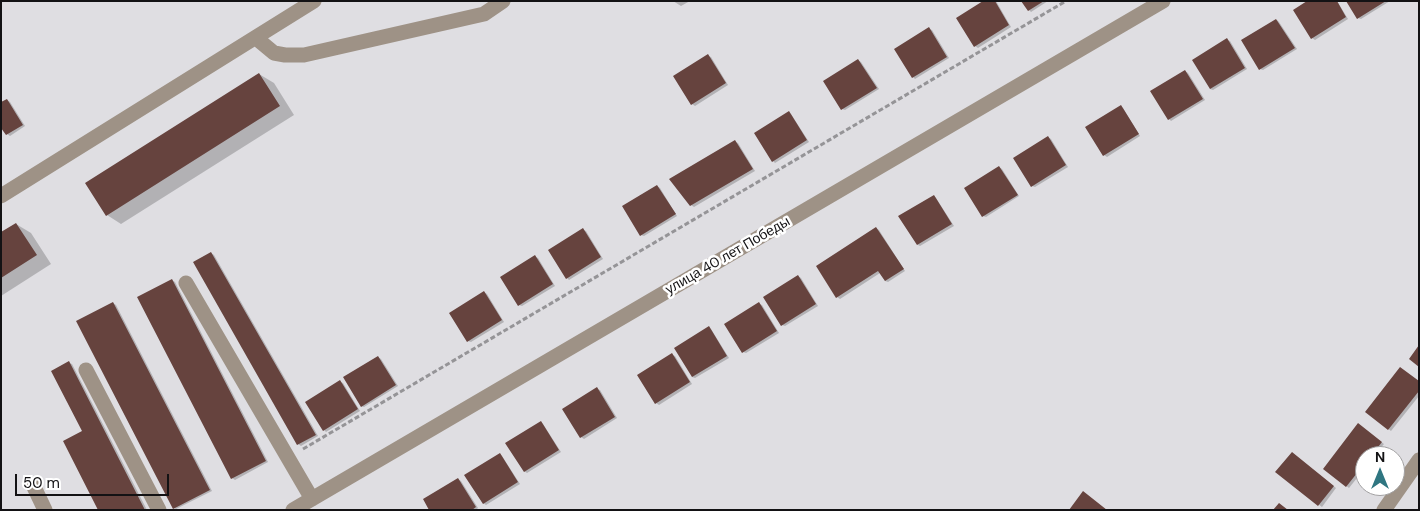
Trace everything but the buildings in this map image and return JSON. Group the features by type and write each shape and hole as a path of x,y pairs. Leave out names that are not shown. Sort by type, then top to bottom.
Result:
{"street":[{"path":"1,196 314,1"},
{"path":"256,38 274,53 304,55 484,14 503,1"},
{"name":"улица 40 лет Победы","path":"293,510 1163,1"},
{"path":"186,282 312,499"},
{"path":"86,370 159,510"},
{"path":"1384,510 1419,460"},
{"path":"34,487 46,510"}],"path":[{"path":"288,457 1066,1"}]}
